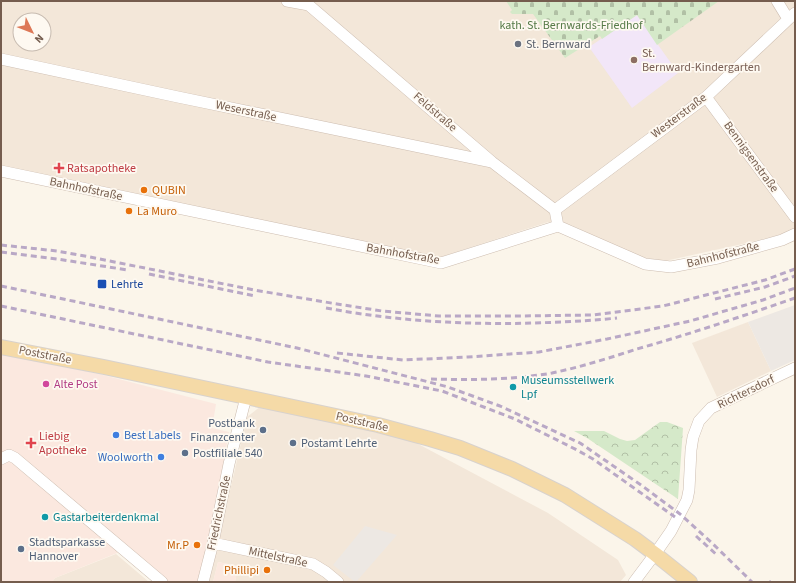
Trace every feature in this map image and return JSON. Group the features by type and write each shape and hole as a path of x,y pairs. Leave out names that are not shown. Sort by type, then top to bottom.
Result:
{"main road":[{"name":"Poststraße","path":"1,347 378,425 430,439 488,459 565,495 656,554 690,582"}],"street":[{"path":"286,1 310,2"},
{"path":"777,1 792,16"},
{"name":"Feldstraße","path":"310,2 492,162 555,210"},
{"name":"Westerstraße","path":"555,210 706,97 792,16"},
{"name":"Weserstraße","path":"1,59 492,162"},
{"name":"Bennigsenstraße","path":"706,97 795,217"},
{"name":"Bahnhofstraße","path":"1,171 441,263 558,226 646,264 671,267 718,258 782,240 795,234"},
{"path":"555,210 558,226"},
{"name":"Richtersdorf","path":"634,582 656,554 671,531 687,500 689,490 690,450 699,421 711,408 795,368"},
{"name":"Friedrichstraße","path":"203,582 246,397"},
{"path":"5,457 15,458 162,582"},
{"name":"Mittelstraße","path":"213,543 313,564 338,582"}],"shaded area":[{"path":"1,1 795,1 795,230 747,243 665,261 641,257 571,225 548,222 438,258 1,174"},
{"name":"St. Bernward-Kindergarten","path":"637,15 678,73 632,108 589,47"},
{"path":"795,305 795,360 771,371 748,322"},
{"path":"748,322 771,371 717,397 692,343"},
{"path":"1,353 99,374 216,404 212,428 229,432 202,582 165,582 127,549 55,578 52,582 1,582"},
{"path":"261,406 405,437 548,513 618,560 626,575 620,582 235,582 238,566 218,562 213,582 209,582 247,417"},
{"path":"365,526 397,535 355,582 333,565"},
{"path":"116,554 149,582 52,582 55,578"},
{"path":"218,562 238,566 235,582 213,582"}],"green space":[{"name":"kath. St. Bernwards-Friedhof","path":"506,1 719,1 657,45 637,15 602,39 600,36 565,58 533,14 512,14 510,12 512,10"},
{"path":"660,422 667,422 683,428 678,499 587,438 574,431 604,431 627,441 635,440"}],"railway":[{"path":"1,245 57,251 254,290 337,304 382,311 439,316 593,315 663,306 765,280 795,269"},
{"path":"1,252 128,270"},
{"path":"149,274 255,296"},
{"path":"715,299 765,287 795,276"},
{"path":"1,286 297,348 448,387 500,406 580,443 641,485 680,514 752,582"},
{"path":"337,353 403,360 539,352 690,321 763,300 795,288"},
{"path":"431,379 507,378 563,371 677,337 795,298"},
{"path":"1,306 268,362 366,376 442,391 515,419 577,450 593,459 675,517"},
{"path":"326,308 378,316 456,323 535,323 617,318"},
{"path":"696,536 718,556"}],"place":[{"name":"St. Bernward","path":"518,44"},
{"name":"St. Bernward-Kindergarten","path":"634,60"},
{"name":"Ratsapotheke","path":"59,168"},
{"name":"QUBIN","path":"144,190"},
{"name":"La Muro","path":"129,211"},
{"name":"Lehrte","path":"102,284"},
{"name":"Alte Post","path":"46,384"},
{"name":"Museumsstellwerk Lpf","path":"513,387"},
{"name":"Postbank Finanzcenter","path":"263,430"},
{"name":"Best Labels","path":"116,435"},
{"name":"Liebig Apotheke","path":"31,443"},
{"name":"Postamt Lehrte","path":"293,443"},
{"name":"Postfiliale 540","path":"185,453"},
{"name":"Woolworth","path":"161,457"},
{"name":"Gastarbeiterdenkmal","path":"45,517"},
{"name":"Mr.P","path":"197,545"},
{"name":"Stadtsparkasse Hannover","path":"21,549"},
{"name":"Phillipi","path":"267,570"}]}
